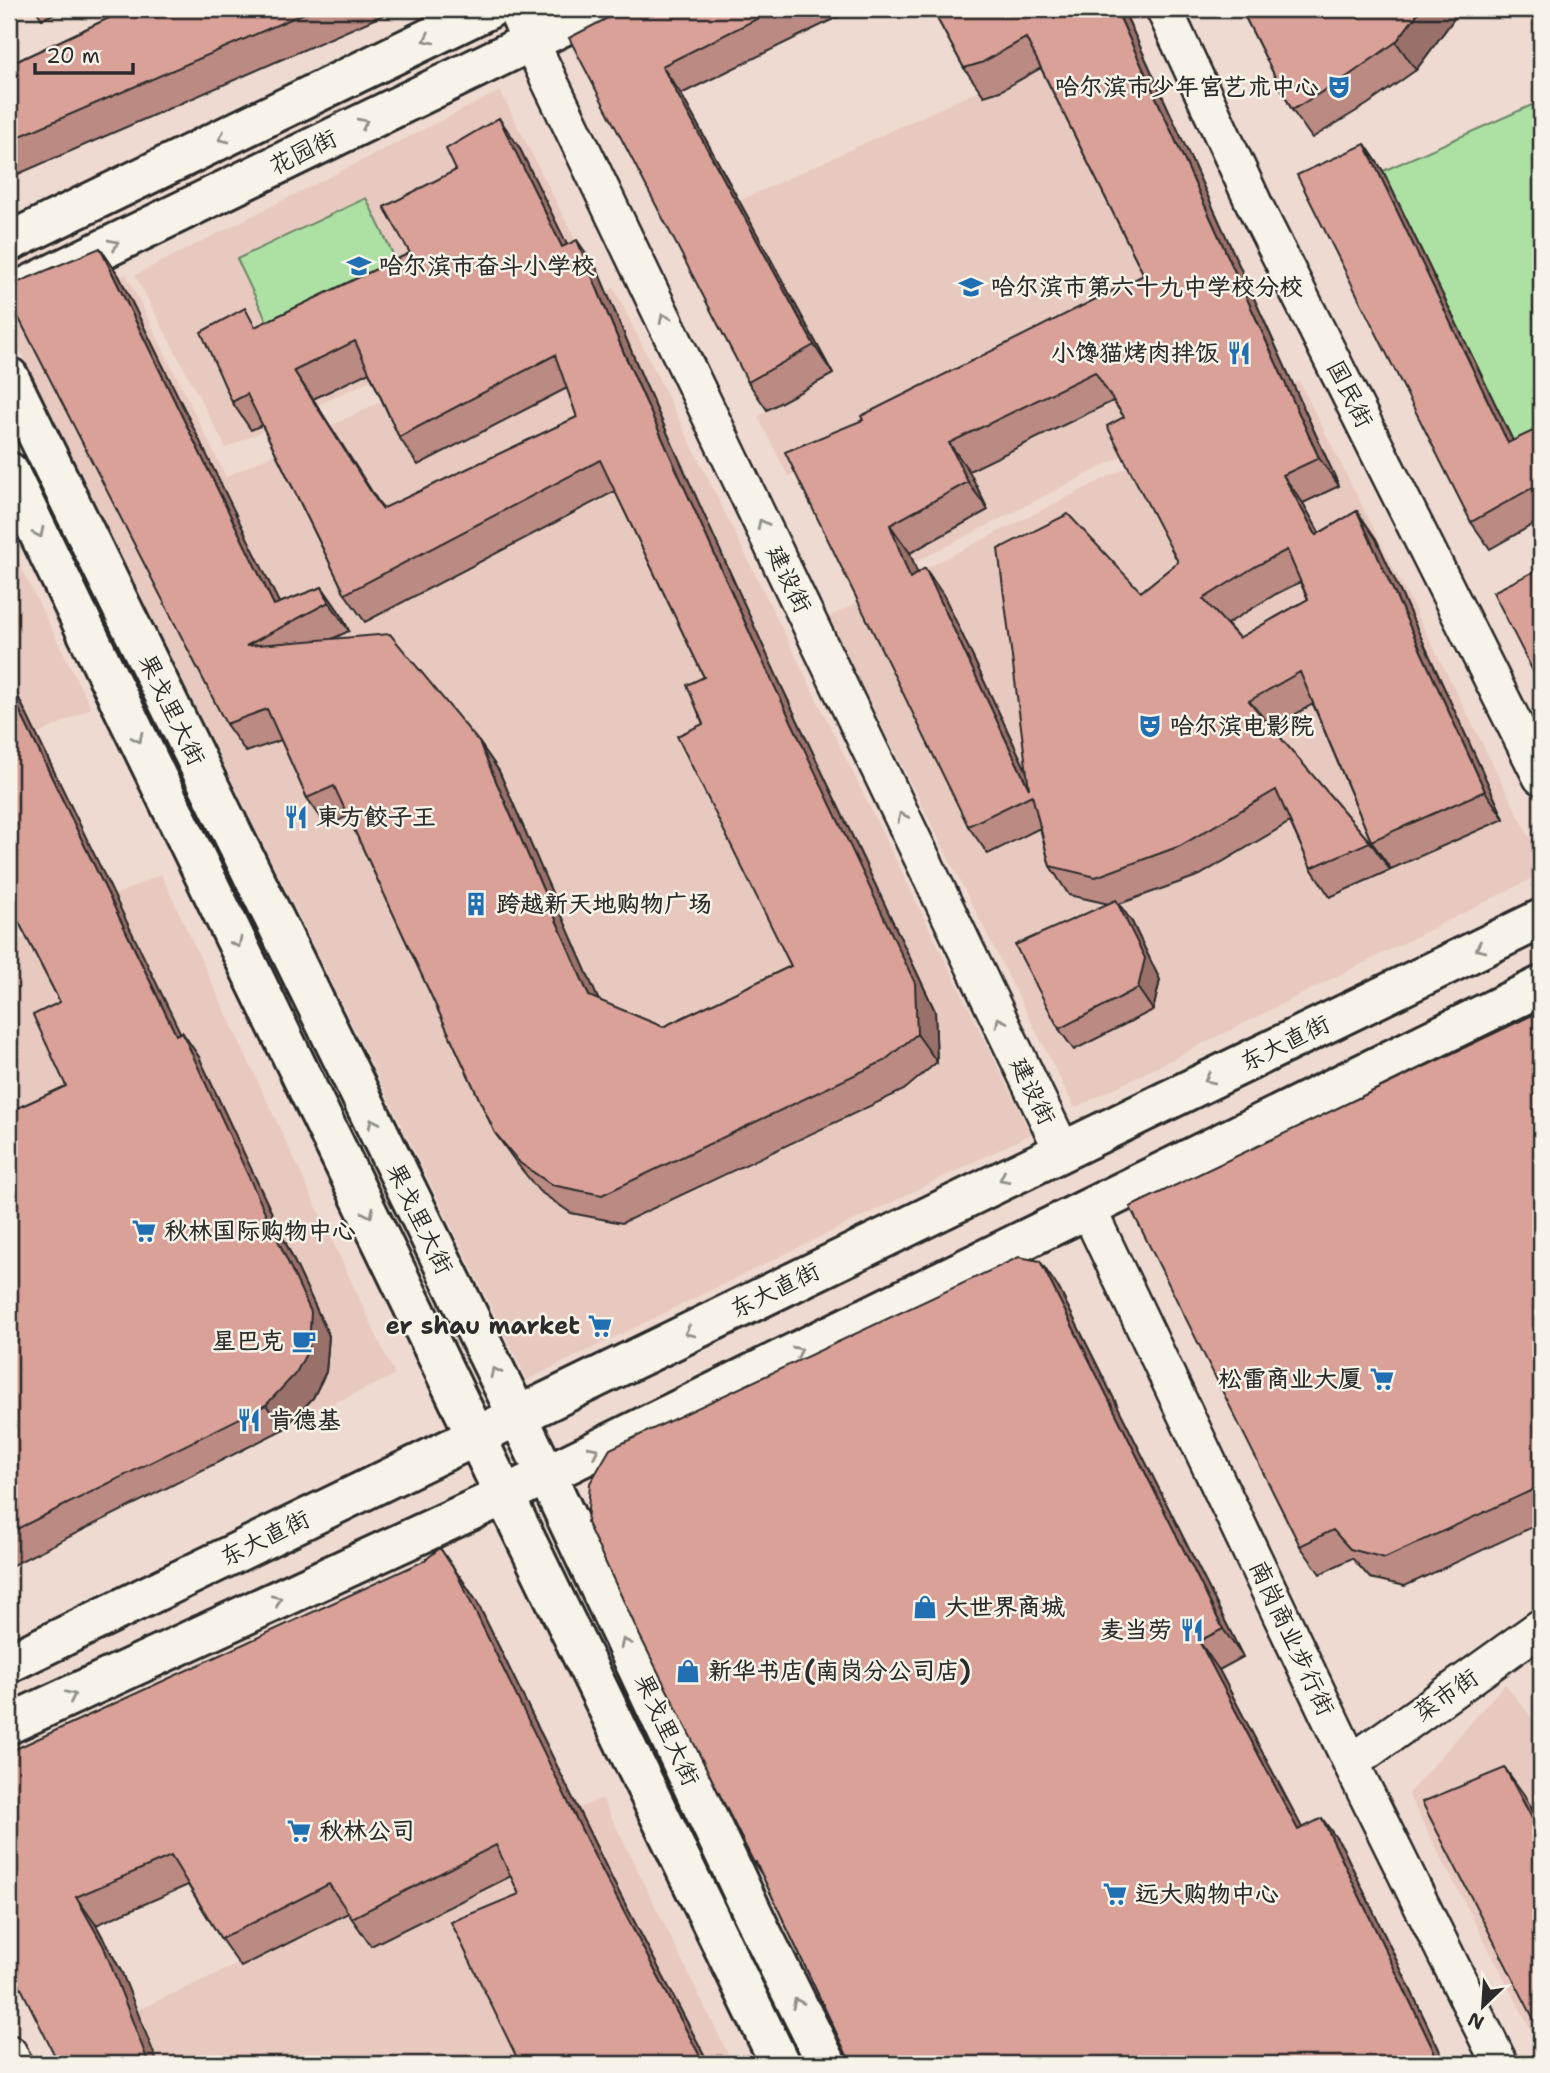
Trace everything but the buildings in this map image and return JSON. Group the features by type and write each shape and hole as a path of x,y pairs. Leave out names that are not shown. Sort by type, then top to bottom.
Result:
{"main road":[{"name":"花园街","path":"9,242 489,9"},
{"name":"花园街","path":"9,295 523,25 598,9"},
{"name":"果戈里大街","path":"9,377 546,1474 761,1931 827,2064"},
{"name":"果戈里大街","path":"9,472 780,2064"},
{"name":"东大直街","path":"9,1663 1541,919"},
{"path":"9,1724 505,1495 1541,986"}],"street":[{"name":"国民街","path":"1164,9 1256,208 1541,777"},
{"name":"建设街","path":"523,25 1062,1150"},
{"name":"南岗商业步行街","path":"1088,1209 1495,2063"},
{"name":"菜市街","path":"1351,1763 1541,1627"},
{"path":"9,2053 14,2064"}],"shaded area":[{"name":"哈尔滨市第六十九中学校分校","path":"1046,66 1216,408 902,569 842,453 788,476 758,417 833,373 739,201 980,90 1000,91"},
{"name":"哈尔滨市奋斗小学校","path":"500,91 584,257 510,315 226,448 135,275"},
{"path":"126,274 226,477 614,288 1031,1134 527,1380 10,330"},
{"path":"1299,381 1541,860 1541,874 1075,1108 827,618"},
{"path":"9,544 91,708 9,749"},
{"name":"秋林国际购物中心","path":"161,874 395,1375 9,1554 9,944"},
{"path":"1505,1684 1541,1729 1541,2049 1408,1794"},
{"path":"602,1798 733,2064 59,2064 52,2049"}],"green space":[{"path":"1541,101 1541,500 1383,171"},
{"path":"366,198 403,275 274,336 237,259"}],"place":[{"name":"哈尔滨市少年宫艺术中心","path":"1339,87"},
{"name":"哈尔滨市奋斗小学校","path":"359,266"},
{"name":"哈尔滨市第六十九中学校分校","path":"971,287"},
{"name":"小馋猫烤肉拌饭","path":"1239,353"},
{"name":"哈尔滨电影院","path":"1150,726"},
{"name":"東方餃子王","path":"296,817"},
{"name":"跨越新天地购物广场","path":"476,904"},
{"name":"秋林国际购物中心","path":"144,1231"},
{"name":"er shau market","path":"600,1326"},
{"name":"星巴克","path":"304,1341"},
{"name":"松雷商业大厦","path":"1382,1379"},
{"name":"肯德基","path":"249,1420"},
{"name":"大世界商城","path":"925,1607"},
{"name":"麦当劳","path":"1192,1630"},
{"name":"新华书店(南岗分公司店)","path":"688,1671"},
{"name":"秋林公司","path":"299,1831"},
{"name":"远大购物中心","path":"1115,1894"}]}
